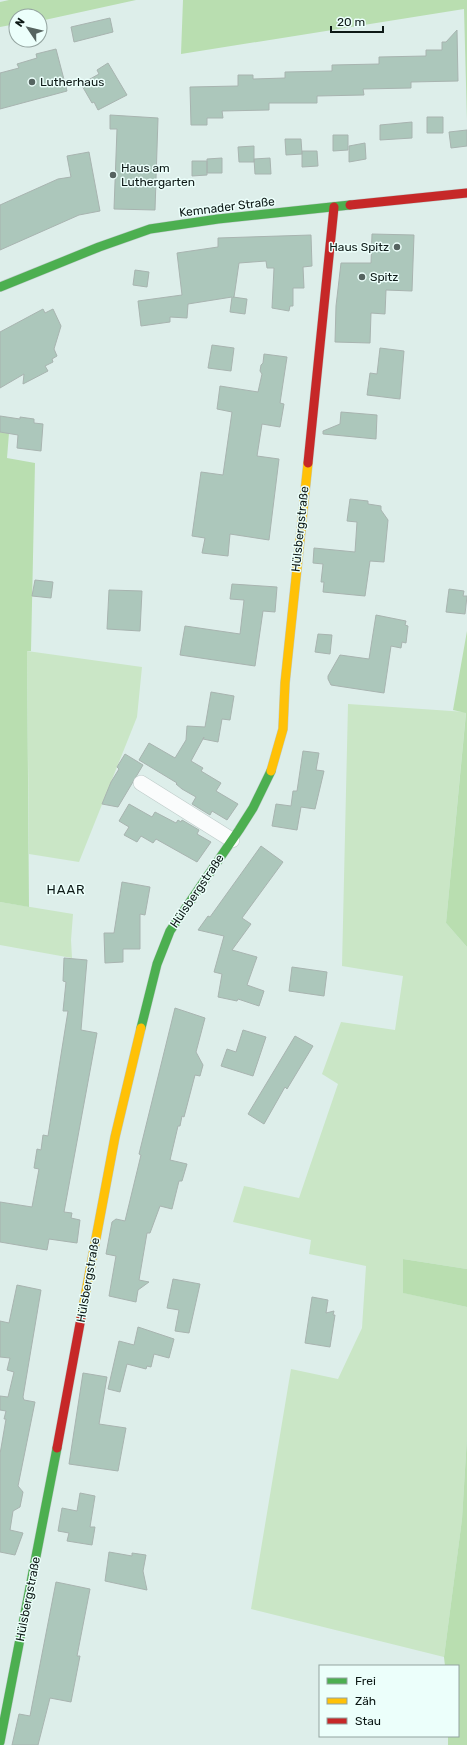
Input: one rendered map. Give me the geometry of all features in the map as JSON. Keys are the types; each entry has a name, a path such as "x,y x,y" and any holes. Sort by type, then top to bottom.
{"street":[{"name":"Kemnader Straße","path":"0,288 86,252 150,229 218,219 467,193"},
{"name":"Hülsbergstraße","path":"0,1742 115,1137 157,964 170,931 178,917 257,802 269,778 282,734 285,683 334,207"},
{"path":"141,783 232,840"}],"green space":[{"path":"9,0 136,0 48,19 48,8 8,8 8,26 0,27 0,2"},
{"path":"183,0 467,0 467,121 464,9 181,54"},
{"path":"0,432 9,433 7,458 35,463 31,651 27,651 29,907 0,902"},
{"path":"467,631 467,947 446,923 466,713 453,710"},
{"path":"27,651 142,667 137,717 79,862 29,854"},
{"path":"348,704 466,712 446,923 467,947 467,1269 403,1259 404,1293 467,1307 467,1437 462,1519 444,1657 251,1609 291,1369 338,1379 362,1328 366,1266 309,1254 311,1240 233,1222 244,1186 299,1198 338,1084 322,1074 341,1022 395,1030 403,976 342,966"},
{"path":"0,902 73,914 71,940 72,958 0,945"},
{"path":"403,1259 467,1269 467,1307 403,1293"},
{"path":"467,1437 467,1745 448,1745 448,1737 459,1737 459,1665 445,1665 444,1657 462,1519"}],"building":[{"path":"110,18 113,32 74,42 71,27"},
{"path":"457,30 458,81 411,82 411,88 363,89 364,95 317,96 317,103 269,103 269,110 222,111 223,118 207,118 207,125 191,125 190,87 238,86 238,75 253,75 253,79 285,78 285,72 332,71 332,65 379,64 379,57 426,56 426,50 442,50 442,42 446,42"},
{"name":"Lutherhaus","path":"56,49 67,91 0,109 0,73 19,68 17,64 37,58 36,54"},
{"path":"108,63 127,95 98,110 81,84 99,74 97,70"},
{"path":"110,115 158,118 155,210 114,209 117,129 110,129"},
{"path":"427,117 443,117 443,133 427,133"},
{"path":"412,122 412,138 380,140 380,125"},
{"path":"467,130 467,146 451,148 449,132"},
{"path":"333,135 348,135 348,150 333,151"},
{"path":"285,139 301,139 302,154 286,155"},
{"path":"365,143 366,159 349,162 349,146"},
{"path":"254,146 254,162 239,162 238,147"},
{"path":"302,151 317,151 318,166 302,167"},
{"path":"89,152 100,211 79,215 0,250 0,205 58,179 71,177 67,156"},
{"path":"222,158 222,173 207,173 207,159"},
{"path":"270,158 271,174 255,174 254,159"},
{"path":"192,161 207,161 207,175 192,176"},
{"name":"Spitz","path":"372,234 414,235 412,291 386,290 385,314 371,313 370,343 335,342 336,306 341,263 371,263"},
{"path":"311,235 312,266 303,267 304,288 293,288 293,306 290,306 289,311 272,308 274,268 267,268 266,261 239,263 233,297 247,299 245,314 230,312 232,297 188,304 187,318 170,317 170,322 141,326 138,301 182,295 177,253 218,247 218,238"},
{"path":"135,270 149,272 147,287 133,285"},
{"path":"43,309 45,313 53,309 61,326 54,349 57,356 52,359 53,362 45,366 48,371 23,384 24,374 0,388 0,332"},
{"path":"212,345 234,348 231,371 208,368"},
{"path":"380,348 404,351 400,399 367,395 370,373 377,374"},
{"path":"264,354 287,357 280,403 284,404 280,427 262,424 257,456 279,459 269,540 230,534 228,556 202,553 205,538 192,536 201,472 223,475 232,412 217,409 220,386 258,392 262,374 260,371"},
{"path":"341,412 377,415 376,439 323,434 323,431 340,424"},
{"path":"0,416 20,419 20,417 34,419 34,423 43,424 41,451 17,448 18,435 0,432"},
{"path":"350,499 368,501 368,504 381,506 381,510 388,520 384,562 370,561 365,596 323,592 324,582 321,582 323,564 313,563 314,548 355,552 357,522 347,521"},
{"path":"35,580 53,582 51,598 32,596"},
{"path":"232,584 277,587 275,612 263,611 255,666 180,655 185,626 240,634 244,600 230,599"},
{"path":"449,589 464,591 463,596 467,596 465,614 446,612"},
{"path":"109,590 142,591 140,631 107,629"},
{"path":"376,615 406,621 405,625 408,626 406,643 402,642 401,648 391,646 384,693 331,685 328,676 340,655 369,659"},
{"path":"318,634 332,635 330,654 315,652"},
{"path":"211,692 234,696 230,720 222,719 218,742 203,739 204,737 191,761 203,768 201,771 221,783 216,791 238,804 227,820 212,811 210,815 192,804 196,797 182,789 176,784 177,783 139,760 149,743 175,758 186,740 187,726 205,727"},
{"path":"303,751 319,753 316,770 324,771 315,809 301,807 297,830 272,826 276,804 291,806 293,791 297,791"},
{"path":"125,754 143,765 118,807 102,804 111,782 119,769 117,767"},
{"path":"129,804 152,817 155,812 176,823 178,820 181,822 182,820 199,830 197,834 211,842 197,862 156,839 153,843 141,836 137,842 124,835 129,827 119,821"},
{"path":"261,846 283,862 242,918 251,924 232,950 257,957 247,985 264,991 259,1006 238,999 237,1001 218,997 222,974 214,972 224,936 198,930 208,916 210,917"},
{"path":"122,882 150,887 145,915 140,914 140,949 123,949 123,962 105,963 104,933 114,933"},
{"path":"64,958 87,960 81,1030 97,1033 64,1212 72,1213 71,1218 80,1220 77,1243 49,1239 47,1250 0,1242 0,1202 32,1207 39,1169 34,1168 37,1149 41,1150 43,1135 48,1136 68,1011 63,1011 66,982 63,981"},
{"path":"292,967 327,972 324,996 289,991"},
{"path":"175,1008 205,1018 196,1052 203,1065 200,1076 195,1075 184,1117 182,1116 180,1126 178,1126 170,1160 187,1164 182,1181 179,1181 172,1209 160,1206 150,1233 147,1233 139,1280 149,1282 138,1290 136,1302 109,1296 116,1256 106,1254 112,1222 116,1219 125,1221 141,1155 139,1154"},
{"path":"243,1030 266,1037 253,1076 221,1066 227,1049 236,1052"},
{"path":"295,1036 313,1046 287,1089 285,1087 264,1124 248,1114"},
{"path":"173,1279 200,1284 189,1333 175,1331 179,1310 167,1308"},
{"path":"17,1285 41,1290 23,1397 24,1400 35,1402 18,1486 23,1492 20,1507 13,1511 10,1530 23,1533 15,1555 0,1552 0,1454 6,1411 0,1410 0,1396 8,1397 14,1372 7,1370 10,1358 0,1357 0,1321 9,1323"},
{"path":"312,1297 328,1300 326,1313 334,1311 333,1315 335,1315 330,1347 305,1343"},
{"path":"138,1327 174,1339 169,1358 154,1354 151,1367 147,1366 146,1369 127,1364 120,1392 108,1389 119,1341 134,1345"},
{"path":"83,1373 107,1377 99,1424 126,1428 118,1471 69,1464"},
{"path":"80,1493 95,1496 90,1527 95,1527 92,1545 67,1541 69,1533 58,1531 62,1508 77,1511"},
{"path":"109,1552 132,1556 132,1553 146,1555 143,1571 147,1590 105,1581"},
{"path":"56,1582 90,1589 77,1656 80,1656 71,1702 50,1698 38,1745 12,1745 19,1714 30,1716"}],"traffic: fast":[{"path":"0,287 99,247 150,229 218,219 350,205"},
{"path":"141,1028 157,964 170,931 253,808 271,771"},
{"path":"0,1742 57,1448"}],"traffic: slow":[{"path":"271,771 283,729 285,683 308,463"},
{"path":"81,1318 115,1137 141,1028"}],"traffic: jam":[{"path":"350,205 467,193"},
{"path":"308,463 334,207"},
{"path":"57,1448 81,1318"}],"place":[{"name":"Lutherhaus","path":"32,82"},
{"name":"Haus am Luthergarten","path":"113,175"},
{"name":"Haus Spitz","path":"397,247"},
{"name":"Spitz","path":"362,277"}],"district":[{"name":"HAAR","path":"66,889"}]}
